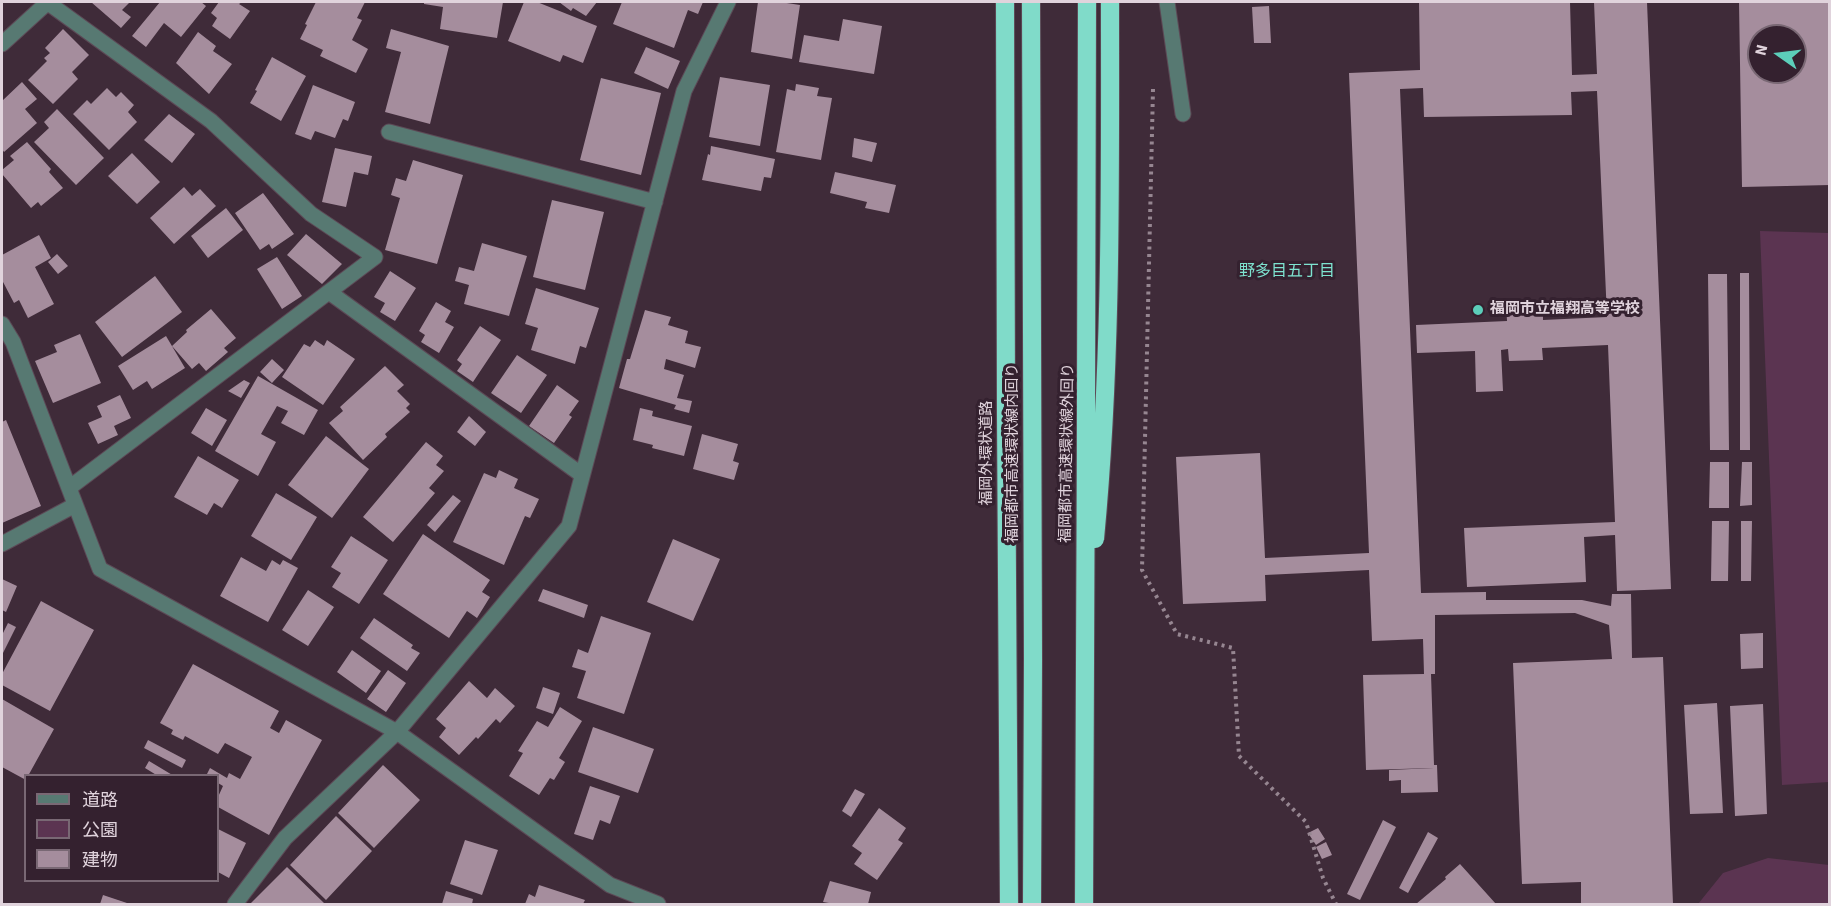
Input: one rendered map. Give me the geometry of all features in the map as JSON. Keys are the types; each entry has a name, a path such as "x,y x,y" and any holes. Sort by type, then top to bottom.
{"highway":[{"name":"福岡外環状道路","path":"1005,2 1009,904"},
{"path":"1017,2 1031,219"},
{"name":"福岡都市高速環状線内回り","path":"1030,2 1032,904"},
{"path":"1084,904 1085,2"},
{"name":"福岡都市高速環状線外回り","path":"1084,904 1088,223 1085,2"},
{"path":"1084,663 1100,488 1109,307 1110,2"}],"street":[{"path":"2,44 48,2 212,121 311,214 375,257 69,488"},
{"path":"235,904 285,838 397,732 569,526 684,91 728,2"},
{"path":"1167,2 1183,114"},
{"path":"389,132 655,202"},
{"path":"328,292 582,476"},
{"path":"2,324 7,346 69,488 100,569 397,732 610,885 658,904"},
{"path":"2,544 75,505"}],"path":[{"path":"1175,63 1153,82 1142,570 1178,634 1233,648 1239,756 1306,822 1323,878 1336,904"}],"green space":[{"path":"1760,231 1829,233 1829,782 1782,785"},
{"path":"1768,858 1829,865 1829,904 1698,904 1723,873"}],"building":[{"path":"91,2 130,2 122,10 131,17 121,28"},
{"path":"160,2 201,2 206,6 181,37 164,23 146,47 132,36"},
{"path":"219,2 242,2 239,4 250,11 230,39 212,26 217,18 211,13"},
{"path":"316,2 365,2 357,18 362,20 352,40 368,49 356,73 320,56 323,50 300,39"},
{"path":"424,2 503,2 497,38 440,29 443,7 424,4"},
{"path":"524,2 537,2 597,26 583,63 563,55 560,62 508,41"},
{"path":"559,2 597,2 586,16 573,8 571,11"},
{"path":"622,2 703,2 698,14 688,10 674,48 613,24"},
{"path":"758,2 800,5 792,59 751,52"},
{"path":"1419,2 1570,2 1572,75 1597,74 1594,2 1647,2 1671,589 1617,591 1615,535 1584,537 1586,582 1467,587 1464,528 1615,522 1608,345 1542,348 1543,360 1509,361 1508,349 1501,350 1503,391 1476,392 1475,351 1417,353 1416,325 1507,321 1506,303 1543,301 1543,320 1607,317 1597,91 1571,92 1572,115 1424,117 1423,88 1400,89 1421,593 1486,592 1486,600 1582,600 1611,606 1612,594 1631,594 1632,658 1663,657 1673,904 1581,904 1581,882 1522,884 1513,663 1612,659 1609,625 1575,613 1435,615 1435,674 1431,674 1434,765 1437,765 1438,792 1401,793 1401,780 1389,781 1389,770 1434,768 1366,770 1363,675 1424,674 1423,639 1372,641 1369,570 1265,575 1266,601 1183,604 1176,457 1260,453 1265,558 1369,553 1349,73 1420,70"},
{"path":"1739,2 1830,2 1830,185 1742,187"},
{"path":"1269,6 1271,43 1254,43 1252,7"},
{"path":"843,19 882,26 874,74 799,62 804,35 839,41"},
{"path":"63,29 89,55 72,72 78,79 53,104 28,80 47,61 44,58 50,53 45,48"},
{"path":"391,29 449,46 430,124 385,112 401,52 386,48"},
{"path":"198,32 216,46 213,51 232,64 209,94 176,63"},
{"path":"646,47 680,61 668,89 634,73"},
{"path":"272,57 306,76 281,121 250,103"},
{"path":"720,77 770,85 760,146 709,137"},
{"path":"601,78 661,93 641,175 580,160"},
{"path":"22,82 37,99 25,109 37,123 4,152 2,149 2,101"},
{"path":"796,84 819,88 817,96 832,98 821,160 776,152 787,89 795,91"},
{"path":"313,85 355,102 348,121 343,119 335,138 315,131 311,140 295,134"},
{"path":"107,88 116,97 121,92 134,105 128,112 137,122 109,150 73,114 87,100 91,104"},
{"path":"57,109 104,158 76,185 34,142 49,128 44,122"},
{"path":"169,114 195,134 172,163 144,140"},
{"path":"854,138 877,143 872,162 852,157"},
{"path":"27,142 51,169 49,172 63,188 41,206 38,202 31,208 2,174 2,170 14,160 10,156"},
{"path":"711,146 775,159 771,178 764,177 761,191 702,180"},
{"path":"335,148 372,156 368,175 354,172 346,207 322,202"},
{"path":"132,153 160,182 137,204 108,176"},
{"path":"413,160 463,175 437,264 385,250 400,198 391,195 396,178 406,181"},
{"path":"835,172 896,185 889,213 865,208 867,202 830,193"},
{"path":"184,187 192,196 200,189 216,206 174,244 150,218"},
{"path":"263,193 294,234 272,249 269,244 260,250 235,213"},
{"path":"552,200 604,212 585,290 533,277"},
{"path":"226,208 243,230 208,258 191,236"},
{"path":"306,234 342,264 322,284 287,255"},
{"path":"39,235 51,258 35,267 54,304 28,318 19,300 14,303 2,280 2,255"},
{"path":"482,243 527,256 509,316 464,304 469,285 455,281 459,267 474,271"},
{"path":"57,254 68,266 58,274 48,262"},
{"path":"277,257 302,296 282,309 257,269"},
{"path":"390,271 416,288 395,321 380,312 385,303 374,297"},
{"path":"1740,273 1749,273 1750,450 1740,450"},
{"path":"1708,274 1727,274 1729,450 1710,450"},
{"path":"155,276 182,312 122,357 95,322"},
{"path":"536,288 599,308 586,348 580,346 575,364 531,350 538,328 525,324"},
{"path":"436,302 451,311 445,322 454,327 439,353 421,342 425,335 419,331"},
{"path":"211,309 236,338 224,348 228,352 206,371 199,363 192,369 172,346 187,332 186,330"},
{"path":"645,310 671,317 668,325 688,331 685,343 701,347 695,368 666,359 664,369 684,375 677,398 692,401 689,413 674,409 676,405 619,388"},
{"path":"480,326 501,340 473,382 457,371 462,364 457,360"},
{"path":"80,334 101,383 53,403 35,361 57,352 54,345"},
{"path":"166,336 185,368 152,389 147,381 133,390 118,366"},
{"path":"315,340 324,346 327,340 355,359 323,405 282,377 304,344 310,347"},
{"path":"517,355 547,375 521,413 491,393"},
{"path":"272,359 284,370 272,383 260,372"},
{"path":"385,366 404,385 397,391 410,404 406,408 410,412 385,434 387,437 363,460 329,423 343,411 340,407"},
{"path":"258,376 318,410 304,435 281,423 288,411 277,406 261,434 276,442 258,476 215,451"},
{"path":"244,380 250,383 241,398 228,391"},
{"path":"557,385 579,401 569,415 572,417 554,443 529,426"},
{"path":"120,395 131,418 114,426 118,435 98,444 88,423 102,417 97,406"},
{"path":"206,408 227,420 212,446 191,433"},
{"path":"640,408 653,411 652,416 692,426 684,456 652,448 653,445 633,440"},
{"path":"469,416 486,432 475,446 457,432"},
{"path":"6,420 41,506 2,523 2,422"},
{"path":"702,434 738,444 733,461 739,463 734,480 693,469"},
{"path":"326,436 369,469 332,518 288,485"},
{"path":"426,442 443,456 436,465 444,471 429,488 435,493 393,542 363,517"},
{"path":"198,456 239,480 222,508 214,503 207,515 174,497"},
{"path":"1710,462 1729,462 1729,508 1709,508"},
{"path":"1742,462 1752,462 1752,505 1740,506"},
{"path":"499,470 518,479 514,488 539,499 530,518 525,516 504,565 453,542 484,473 496,478"},
{"path":"276,493 317,517 291,560 251,536"},
{"path":"453,495 461,501 435,532 427,525"},
{"path":"1712,521 1729,521 1728,581 1711,581"},
{"path":"1741,521 1752,521 1751,581 1741,581"},
{"path":"423,534 490,580 482,592 490,597 477,618 467,611 449,638 383,594"},
{"path":"351,536 388,560 359,604 332,587 341,573 331,567"},
{"path":"673,539 720,559 693,621 647,602"},
{"path":"241,557 266,571 272,560 280,565 283,560 298,568 268,622 220,596"},
{"path":"2,579 17,586 6,612 2,610"},
{"path":"543,589 588,605 584,618 538,601"},
{"path":"308,590 334,607 308,646 282,630"},
{"path":"41,601 94,630 50,711 2,685 2,674"},
{"path":"601,616 651,633 624,714 577,698 586,671 572,667 578,649 588,653"},
{"path":"374,618 413,645 411,648 420,653 407,671 360,638"},
{"path":"8,623 16,627 2,655 2,635"},
{"path":"1763,633 1763,668 1741,669 1740,634"},
{"path":"352,650 381,671 366,693 337,672"},
{"path":"193,664 279,711 270,728 279,733 286,720 322,740 269,835 219,808 219,795 223,786 219,784 219,774 207,774 210,768 227,778 229,773 240,779 252,757 225,743 218,754 185,736 183,740 171,734 173,730 160,723"},
{"path":"388,670 406,683 386,712 367,699"},
{"path":"469,681 487,698 495,688 515,706 500,723 496,719 459,755 439,737 446,728 436,719"},
{"path":"543,687 560,693 553,714 536,708"},
{"path":"2,699 54,729 29,774 24,774 24,779 2,767"},
{"path":"1717,703 1723,813 1690,814 1684,705"},
{"path":"1763,704 1767,814 1735,816 1730,706"},
{"path":"560,707 582,721 559,758 565,762 554,780 550,778 539,795 509,776 523,753 518,751 537,721 548,727"},
{"path":"593,727 654,749 638,793 578,772"},
{"path":"148,740 186,760 182,768 144,748"},
{"path":"149,761 171,774 155,774 145,768"},
{"path":"383,765 420,800 374,848 338,813"},
{"path":"590,786 620,796 610,824 600,820 593,840 574,834"},
{"path":"855,789 865,794 851,817 842,811"},
{"path":"879,808 906,828 898,840 903,843 877,880 854,864 862,853 852,846"},
{"path":"336,816 372,851 326,900 290,865"},
{"path":"1383,820 1396,827 1360,900 1347,894"},
{"path":"1318,828 1325,839 1316,845 1308,833"},
{"path":"219,830 246,843 229,878 219,873"},
{"path":"1428,832 1438,838 1408,893 1399,888"},
{"path":"465,840 498,850 482,895 450,884"},
{"path":"1326,842 1332,855 1322,859 1316,847"},
{"path":"1460,864 1496,904 1416,904 1446,879 1445,877"},
{"path":"287,867 324,903 250,904"},
{"path":"830,881 871,892 868,904 823,902"},
{"path":"539,885 585,900 583,904 525,904 529,894 535,897"},
{"path":"446,891 473,899 472,904 442,904"},
{"path":"103,895 130,904 100,904"}],"place":[{"name":"福岡市立福翔高等学校","path":"1478,310"}],"district":[{"name":"野多目五丁目","path":"1287,272"}]}
